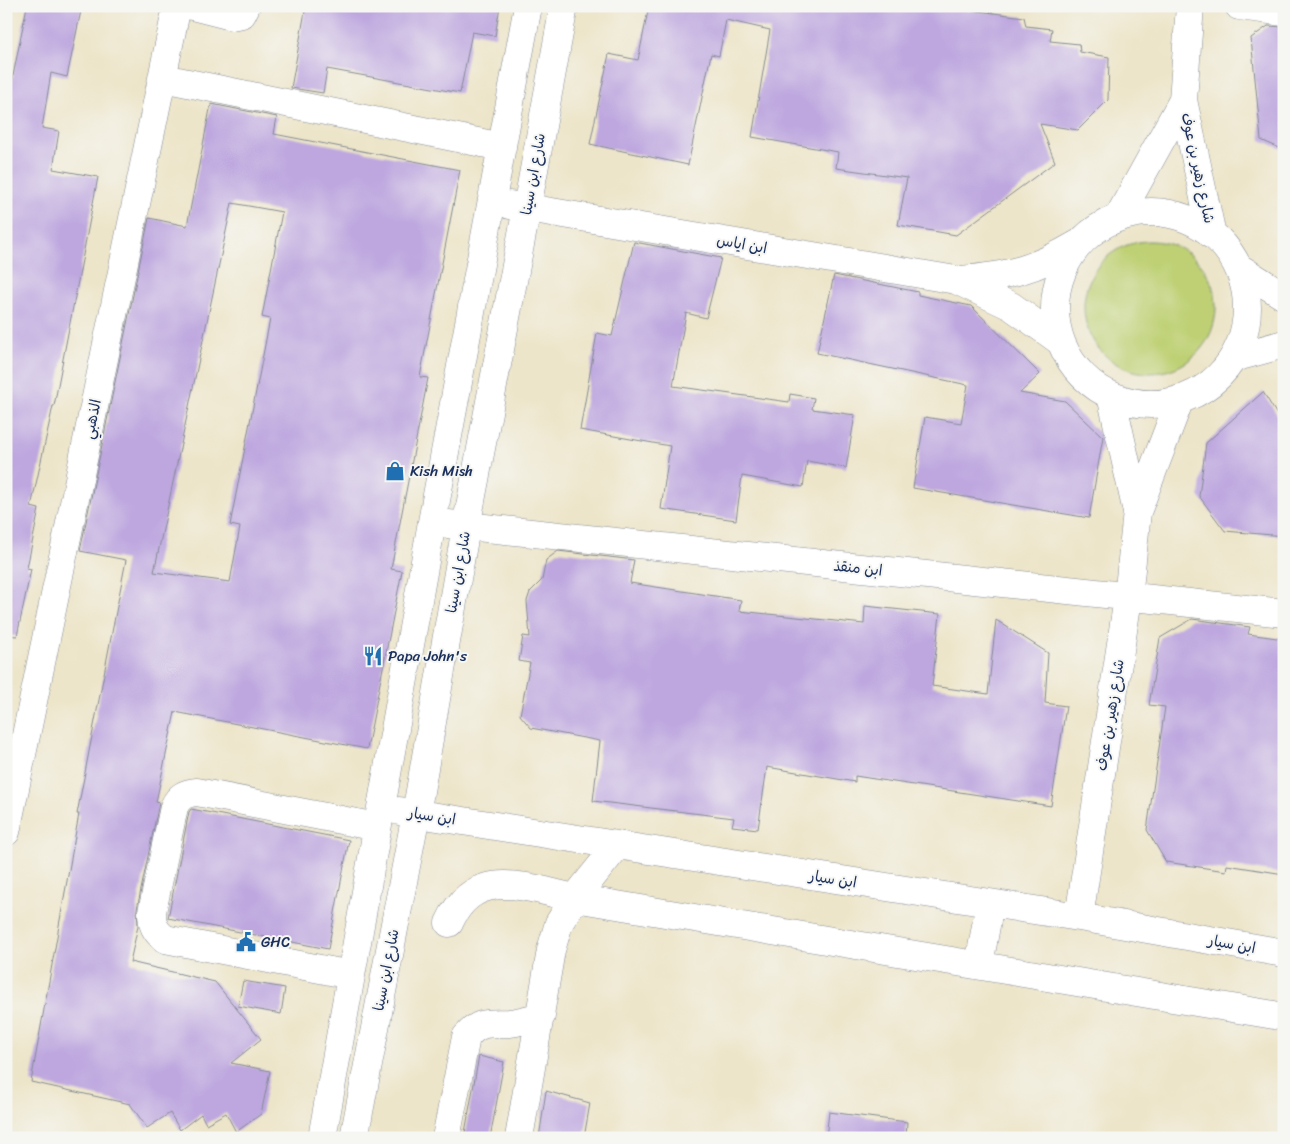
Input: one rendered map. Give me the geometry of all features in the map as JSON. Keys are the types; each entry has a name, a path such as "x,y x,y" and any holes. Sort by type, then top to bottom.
{"street":[{"name":"الذهبي","path":"6,832 177,6"},
{"path":"192,6 238,16 242,14 246,6"},
{"path":"322,1138 432,522 528,6"},
{"name":"شارع ابن سينا","path":"354,1138 416,814 466,527 564,6"},
{"name":"شارع زهير بن عوف","path":"1190,6 1183,100 1212,235"},
{"path":"1239,6 1284,12"},
{"path":"163,78 502,147"},
{"name":"شارع زهير بن عوف","path":"1118,218 1183,100"},
{"name":"ابن اياس","path":"492,201 956,280 989,278 1022,271 1052,259 1081,242"},
{"path":"1163,213 1189,220 1212,235 1222,244 1238,267 1246,293 1247,307 1244,334 1225,370 1205,388 1180,399 1160,403 1140,403 1111,395 1098,388 1075,367 1060,341 1055,311 1059,281 1064,268 1081,242 1104,224 1133,214 1163,213"},
{"path":"1238,267 1284,296"},
{"name":"ابن اياس","path":"956,280 1011,306 1060,341"},
{"path":"1233,358 1284,344"},
{"name":"شارع زهير بن عوف","path":"1111,395 1137,512"},
{"name":"شارع زهير بن عوف","path":"1079,917 1128,598 1137,512 1180,399"},
{"name":"ابن منقذ","path":"432,522 1128,598 1284,613"},
{"name":"ابن سيار","path":"351,975 166,939 157,933 152,923 152,912 174,807 178,798 187,793 198,792 379,818 416,814 1079,917 1284,953"},
{"path":"519,1138 551,950 559,923 575,898 617,846"},
{"path":"449,923 454,910 474,892 486,886 499,884 513,885 575,898 1274,1015"},
{"path":"979,965 990,903"},
{"path":"446,1138 466,1037 473,1028 483,1023 510,1022 541,1016"}],"green space":[{"path":"1150,241 1163,242 1175,246 1197,260 1211,282 1215,294 1215,320 1211,332 1197,354 1175,368 1163,372 1150,373 1137,372 1125,368 1103,354 1089,332 1085,320 1084,307 1085,294 1089,282 1103,260 1125,246 1137,242"}],"building":[{"path":"27,6 82,6 67,77 51,73 42,128 59,131 53,169 98,177 54,406 31,507 39,509 27,568 31,569 17,636 6,635 6,111"},
{"path":"306,6 500,6 495,36 472,32 460,93 327,69 323,93 291,88"},
{"path":"649,6 940,6 1024,17 1026,26 1052,29 1050,41 1079,44 1080,52 1109,57 1108,100 1078,130 1040,124 1055,162 956,235 898,225 907,178 836,168 838,152 752,137 770,30 726,20 719,56 711,54 688,165 590,144 609,54 638,60"},
{"path":"1268,26 1284,27 1284,150 1261,140 1251,38"},
{"path":"211,104 277,117 274,134 460,170 420,377 428,378 391,569 402,571 367,749 175,712 156,802 159,803 137,909 138,926 130,962 215,982 261,1039 231,1063 270,1071 261,1114 236,1132 226,1113 206,1124 201,1114 180,1130 170,1113 147,1128 130,1104 31,1082 79,814 77,814 126,560 80,551 149,218 187,226","holes":["232,203 282,212 262,317 270,319 230,525 240,527 230,582 154,572"]},
{"path":"634,242 721,258 706,318 686,313 673,386 789,402 790,394 814,398 812,409 855,415 846,468 807,461 803,487 742,476 736,520 661,509 670,446 580,430 597,333 612,336"},
{"path":"834,275 918,292 918,295 971,306 1040,374 1020,393 1065,401 1103,437 1089,518 913,488 925,417 961,423 968,385 817,353"},
{"path":"1263,392 1284,426 1284,536 1225,531 1199,496 1206,443"},
{"path":"558,551 634,560 630,583 741,600 739,611 864,624 865,606 940,614 932,686 988,694 996,620 1048,653 1045,703 1066,706 1051,806 855,776 855,782 767,767 758,829 732,826 734,818 593,801 600,741 531,728 520,715 530,663 519,661 523,636 530,637 527,601 530,592 542,580 546,560"},
{"path":"1192,619 1250,627 1248,634 1284,639 1284,874 1227,865 1226,871 1166,862 1147,830 1165,707 1149,705 1160,638"},
{"path":"191,809 349,840 328,949 168,918"},
{"path":"243,981 285,988 281,1014 238,1006"},
{"path":"479,1056 504,1062 490,1138 464,1138"},
{"path":"546,1091 590,1103 584,1138 539,1138"},
{"path":"829,1112 907,1122 906,1138 826,1138"}],"place":[{"name":"Kish Mish","path":"395,471"},
{"name":"Papa John's","path":"373,656"},
{"name":"GHC","path":"246,942"}]}
